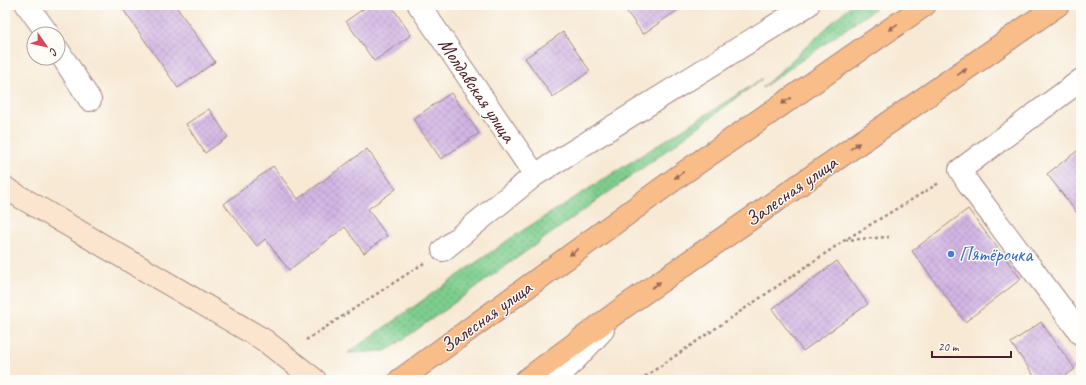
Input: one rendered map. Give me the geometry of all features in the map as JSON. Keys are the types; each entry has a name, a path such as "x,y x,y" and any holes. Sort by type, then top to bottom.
{"main road":[{"name":"Залесная улица","path":"400,380 679,176 925,5"},
{"name":"Залесная улица","path":"526,380 624,307 1058,5"},
{"path":"5,188 264,340 315,380"}],"street":[{"path":"27,5 42,26"},
{"name":"Молдавская улица","path":"419,5 535,175"},
{"path":"443,250 535,175 808,5"},
{"path":"66,62 90,100"},
{"path":"1081,80 960,170 970,186 1081,334"},
{"path":"556,380 624,307"}],"path":[{"path":"640,380 845,240 960,170"},
{"path":"845,240 889,237"},
{"path":"306,340 443,250"}],"green space":[{"path":"851,5 880,5 762,88"},
{"path":"762,79 655,159 394,346 385,351 348,353 514,236"}],"building":[{"path":"120,5 175,5 215,62 178,88"},
{"path":"369,5 391,5 411,35 374,61 346,21"},
{"path":"622,5 685,5 643,34"},
{"path":"563,32 590,71 553,97 525,58"},
{"path":"451,93 479,133 441,159 413,119"},
{"path":"209,109 228,137 205,153 186,124"},
{"path":"1081,148 1081,218 1047,174"},
{"path":"367,149 396,189 368,209 387,236 364,253 345,227 289,270 265,239 257,246 224,204 273,166 298,199"},
{"path":"968,209 1021,279 965,322 912,251"},
{"path":"837,261 868,304 803,351 772,309"},
{"path":"1041,322 1075,369 1060,380 1037,380 1011,343"}],"place":[{"name":"Пятёрочка","path":"951,254"}]}
